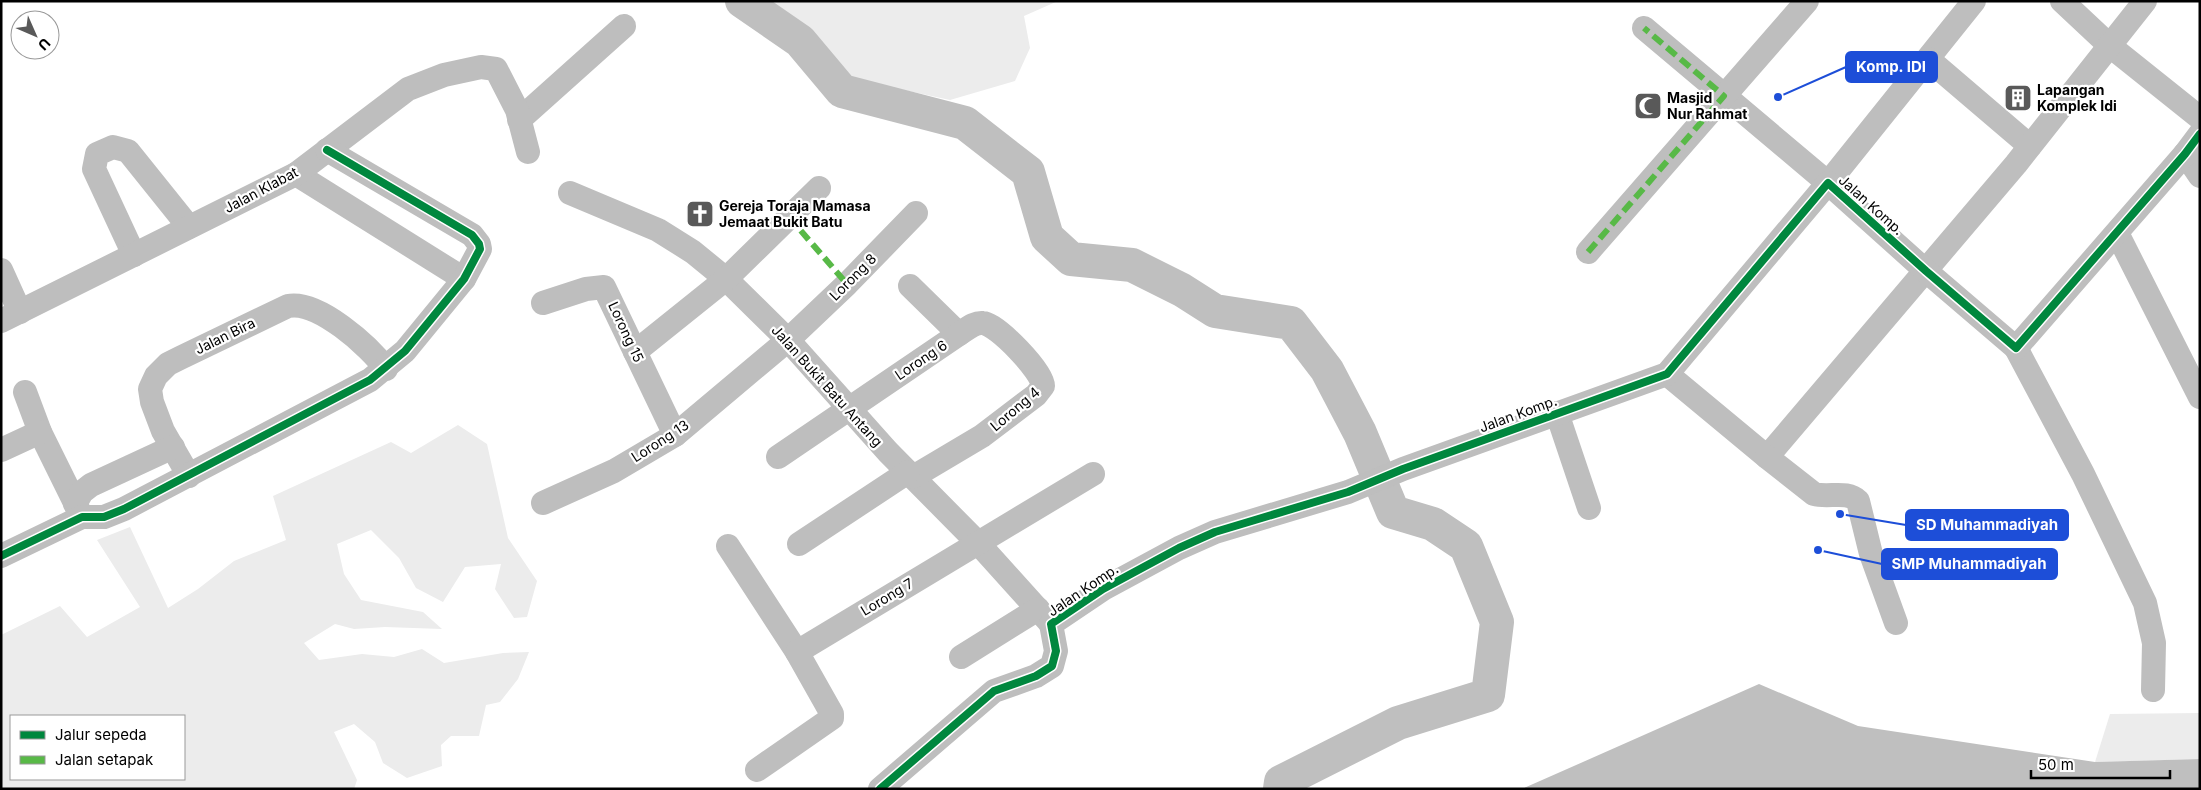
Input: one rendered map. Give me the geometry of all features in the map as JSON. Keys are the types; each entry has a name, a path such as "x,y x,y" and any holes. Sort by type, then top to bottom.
{"street":[{"path":"1588,252 1807,1"},
{"name":"Jalan Komp.","path":"880,789 994,691 1036,676 1052,666 1056,651 1044,617 1103,589 1179,548 1229,527 1348,492 1403,469 1666,374 1828,183 1974,1"},
{"path":"2062,1 2110,46 2200,118"},
{"path":"1767,457 2030,146 2145,1"},
{"path":"520,120 624,26"},
{"name":"Jalan Komp.","path":"1644,28 1828,183 2016,348"},
{"path":"1928,59 2030,146"},
{"name":"Jalan Klabat","path":"11,317 296,174 408,89 444,75 474,69 496,68 517,110 528,152"},
{"path":"2153,690 2154,643 2145,603 2083,474 2016,348 2185,154 2200,134"},
{"path":"134,255 94,169 97,154 112,147 128,151 189,228"},
{"path":"25,392 40,432 78,510 95,518 110,515 189,476 347,393 386,369 405,351 464,279 480,249 479,244 472,235 327,150"},
{"path":"2185,154 2200,176"},
{"path":"296,174 464,279"},
{"path":"635,352 726,279 819,188"},
{"name":"Jalan Bukit Batu Antang","path":"570,192 658,230 693,252 726,279 788,340 910,475 978,543 1044,617"},
{"name":"Lorong 8","path":"788,340 847,284 916,213"},
{"path":"2116,233 2200,397"},
{"path":"1,270 11,317"},
{"name":"Lorong 6","path":"778,457 959,334 910,286"},
{"name":"Lorong 15","path":"543,303 586,289 604,287 675,435"},
{"name":"Jalan Bira","path":"189,476 163,431 152,402 150,389 156,376 168,364 288,306 302,305 321,314 364,344 375,354 386,369"},
{"name":"Lorong 4","path":"910,475 982,436 1036,395 1043,386 1041,376 1008,340 992,326 979,323 959,334"},
{"name":"Lorong 13","path":"543,503 614,471 675,435 788,340"},
{"path":"1666,374 1814,494 1822,496 1852,496 1858,501 1871,554 1896,623"},
{"path":"1557,413 1589,508"},
{"path":"1,450 40,432"},
{"path":"1,556 78,510 82,492 91,485 173,447"},
{"name":"Lorong 7","path":"797,652 1093,474"},
{"path":"799,544 910,475"},
{"path":"728,546 797,652 832,714 832,718 756,770"},
{"path":"960,657 1044,617"}],"shaded area":[{"path":"735,1 1058,1 1024,16 1030,48 1015,81 950,100 890,87 845,81 801,32"},
{"path":"458,425 487,444 508,538 537,581 527,617 514,618 495,589 501,564 465,567 443,602 416,588 399,558 371,530 337,544 344,574 361,600 423,612 442,629 385,627 354,629 335,624 304,643 319,660 362,654 394,657 422,649 444,663 503,653 529,652 518,679 500,702 486,705 479,736 451,736 441,745 442,766 407,778 383,763 375,742 354,724 334,732 357,780 354,789 1,789 1,635 60,606 87,637 140,607 97,540 130,527 168,608 198,589 234,561 286,540 273,496 391,442 411,453"},
{"path":"1759,684 1858,726 2095,762 2200,759 2200,789 1522,789"},
{"path":"2200,713 2200,759 2095,762 2110,714"}],"waterway":[{"path":"742,1 800,41 842,91 965,123 1028,172 1047,237 1071,259 1132,265 1182,290 1215,311 1291,323 1327,370 1360,433 1393,512 1433,524 1466,546 1497,622 1488,695 1398,723 1281,782 1280,789"}],"marked path":[{"path":"1588,252 1724,96 1644,28"},
{"path":"789,217 847,284"}],"cycle path":[{"path":"880,789 994,691 1036,676 1052,666 1056,651 1051,624 1103,589 1179,548 1215,532 1348,492 1403,469 1667,374 1828,183 2016,348 2185,154 2200,134"},
{"path":"1,556 82,517 104,517 124,509 370,380 405,351 464,279 480,249 479,244 472,235 327,150"}],"place":[{"name":"Komp. IDI","path":"1778,97"},
{"name":"Lapangan Komplek Idi","path":"2018,98"},
{"name":"Masjid Nur Rahmat","path":"1648,106"},
{"name":"Gereja Toraja Mamasa Jemaat Bukit Batu","path":"700,214"},
{"name":"SD Muhammadiyah","path":"1840,514"},
{"name":"SMP Muhammadiyah","path":"1818,550"}]}
